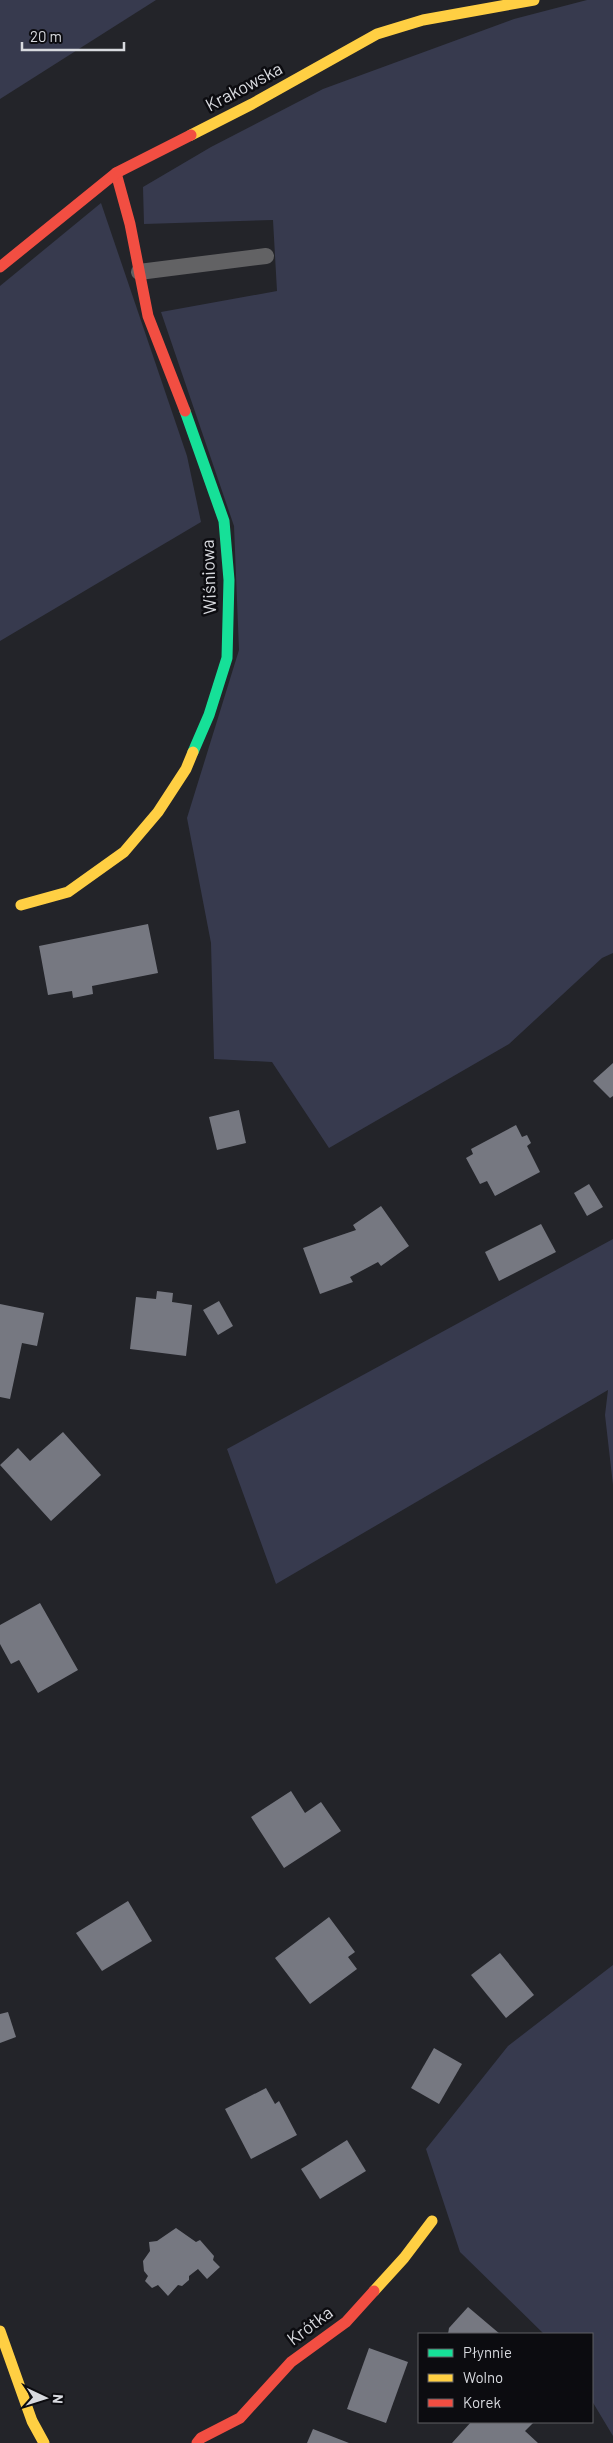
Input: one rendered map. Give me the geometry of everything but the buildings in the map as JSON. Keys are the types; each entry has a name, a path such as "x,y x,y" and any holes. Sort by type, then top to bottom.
{"street":[{"name":"Krakowska","path":"0,267 116,174 252,104 377,34 423,20 534,0"},
{"name":"Wiśniowa","path":"21,905 68,892 124,852 158,812 186,769 210,715 227,658 229,580 224,521 203,458 148,316 130,224 116,174"},
{"name":"Krótka","path":"197,2443 201,2438 240,2418 292,2362 346,2322 404,2258 432,2221"},
{"path":"0,2331 32,2421 44,2443"}],"lane":[{"path":"139,272 266,256"}],"shaded area":[{"path":"0,0 156,0 0,99"},
{"path":"587,0 613,0 613,953 602,958 509,1044 329,1148 272,1062 214,1059 211,943 187,818 239,650 234,526 161,312 277,291 273,220 144,224 143,187 211,147 323,89 514,19"},
{"path":"101,203 187,456 201,522 0,641 0,286"},
{"path":"613,1239 613,1485 605,1415 608,1390 276,1584 227,1449"},
{"path":"613,1965 613,2436 593,2403 593,2333 543,2333 460,2252 426,2149 508,2046"}],"traffic: fast":[{"path":"185,411 224,521 229,580 227,658 209,715 193,752"}],"traffic: slow":[{"path":"191,135 252,104 377,34 423,20 534,0"},
{"path":"21,905 68,892 124,852 158,812 186,769 193,752"},
{"path":"374,2291 404,2258 432,2221"},
{"path":"0,2331 32,2421 44,2443"}],"traffic: jam":[{"path":"0,267 116,173 191,135"},
{"path":"116,173 130,224 148,316 185,411"},
{"path":"197,2443 201,2438 240,2418 291,2362 346,2322 374,2291"}]}
